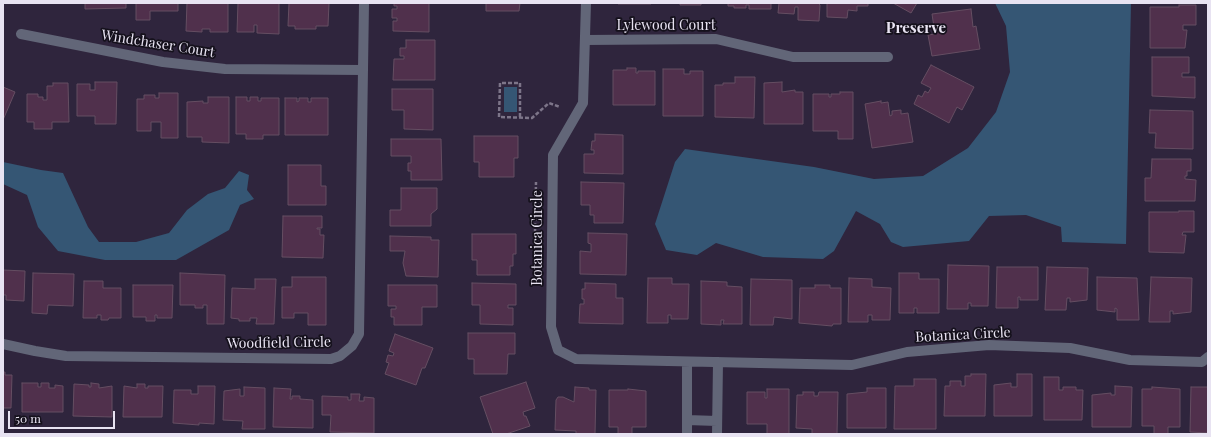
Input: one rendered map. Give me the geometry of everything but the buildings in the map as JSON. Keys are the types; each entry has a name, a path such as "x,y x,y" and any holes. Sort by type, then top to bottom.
{"street":[{"name":"Woodfield Circle","path":"3,344 66,356 331,359 340,356 352,346 359,334 364,3"},
{"name":"Botanica Circle","path":"586,3 583,103 553,155 551,327 558,350 576,359 852,365 906,352 989,345 1070,348 1130,360 1202,362 1208,357"},
{"name":"Windchaser Court","path":"21,34 163,62 224,69 364,70"},
{"name":"Lylewood Court","path":"585,40 716,39 793,57 888,57"},
{"path":"687,362 687,434"},
{"path":"717,434 718,362"},
{"path":"687,420 717,420"}],"path":[{"path":"520,117 520,84 500,83 499,117 532,118 549,103 560,107"},
{"path":"536,182 536,232"}],"water":[{"path":"995,3 1131,3 1126,244 1062,242 1061,227 1026,215 989,216 969,241 903,247 891,242 880,224 856,211 834,251 823,259 763,257 716,243 697,255 666,250 655,224 675,162 685,149 814,167 874,179 923,176 968,148 996,112 1010,72 1006,26"},
{"path":"504,87 517,87 517,112 504,112"},
{"path":"3,162 63,173 88,227 99,242 136,242 169,233 187,210 208,194 225,188 239,171 249,175 247,190 254,199 240,205 229,230 176,260 105,260 58,251 38,227 27,195 3,184"}],"district":[{"name":"Preserve","path":"916,28"}]}
